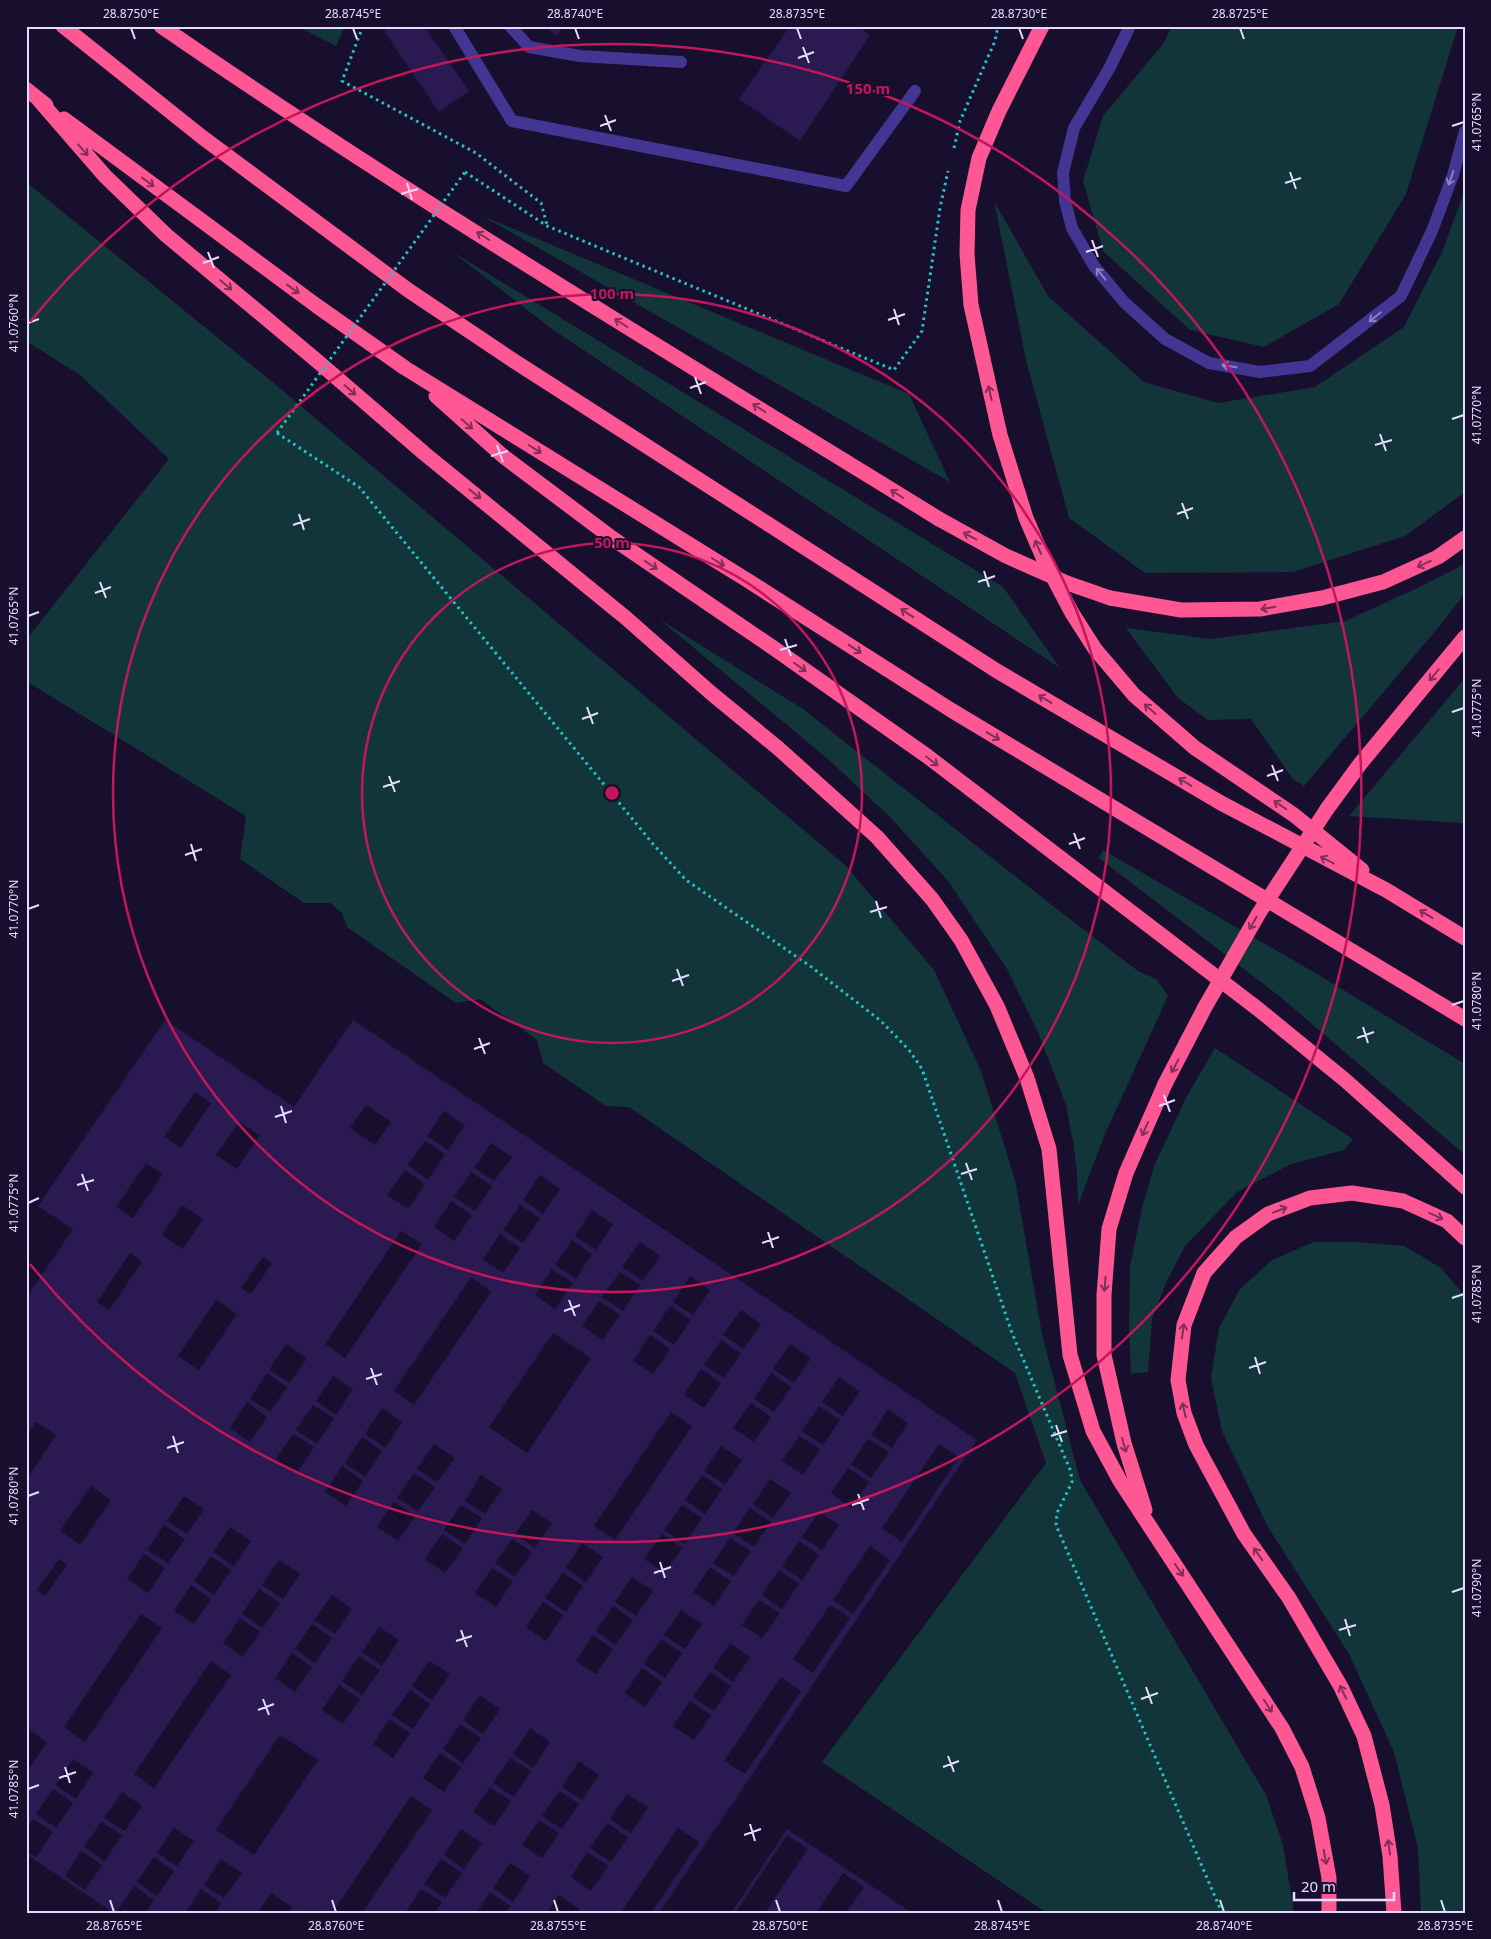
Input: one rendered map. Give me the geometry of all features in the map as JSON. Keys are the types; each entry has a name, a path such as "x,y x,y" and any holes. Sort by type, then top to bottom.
{"highway":[{"path":"62,26 202,137 281,196 408,290 514,361 997,671 1221,803 1386,890 1465,938"},
{"path":"161,26 250,87 492,242 939,519 1006,556 1067,583 1110,598 1181,610 1260,609 1322,598 1383,582 1438,557 1465,538"},
{"path":"1042,26 998,111 979,158 968,210 967,254 971,305 1000,435 1026,518 1045,562 1072,612 1095,649 1134,695 1195,748 1294,815 1386,890"},
{"path":"26,88 39,100 317,306 405,368 747,580 950,710 1465,1019"},
{"path":"39,100 105,176 166,236 316,360 425,454 626,618 711,694 778,748 877,837 932,899 961,940 997,1006 1027,1078 1049,1148 1070,1355 1093,1431 1120,1481 1282,1728 1302,1767 1318,1818 1329,1878 1328,1913"},
{"path":"405,368 503,456 612,538 775,649 919,751 1258,1009 1345,1080 1465,1187"},
{"path":"1152,1530 1124,1443 1112,1399 1104,1355 1104,1295 1109,1229 1126,1173 1165,1084 1205,1007 1259,913 1326,809 1465,637"},
{"path":"1394,1913 1390,1856 1382,1805 1364,1736 1336,1679 1289,1598 1244,1534 1196,1445 1184,1413 1178,1380 1184,1325 1204,1273 1236,1237 1268,1214 1310,1198 1352,1193 1403,1201 1447,1221 1465,1238"}],"street":[{"path":"454,26 512,121 846,186 915,91"},
{"path":"510,26 529,47 580,56 681,62"},
{"path":"1130,26 1110,67 1074,128 1063,173 1065,201 1072,228 1094,266 1124,302 1165,339 1209,363 1260,372 1310,366 1401,296 1432,231 1453,175 1465,131"}],"path":[{"path":"363,26 342,81 476,153 541,203 547,226"},
{"path":"894,370 547,226 465,172 277,434 359,487 653,844 686,880 810,966 881,1021 909,1050 922,1069 1012,1333 1071,1472 1072,1482 1057,1513 1056,1525 1222,1913"}],"green space":[{"path":"297,26 345,26 336,46"},
{"path":"1172,26 1458,26 1406,194 1339,304 1264,347 1190,330 1103,251 1083,181 1103,116 1163,44"},
{"path":"26,182 270,380 845,865 934,970 981,1071 1015,1180 1042,1334 1080,1480 1266,1795 1283,1845 1294,1913 1047,1913 822,1762 1046,1463 1015,1373 629,1107 606,1106 543,1063 537,1040 480,999 456,1003 347,927 342,913 330,903 304,903 240,859 246,816 26,681 26,640 169,459 80,375 26,341"},
{"path":"1465,190 1465,492 1405,536 1293,572 1145,573 1069,518 1026,360 994,201 1048,296 1144,382 1218,403 1315,387 1404,327 1442,252"},
{"path":"484,217 909,394 950,482"},
{"path":"451,251 1003,587 1060,668 552,329"},
{"path":"1465,564 1465,593 1437,629 1304,786 1293,779 1251,719 1208,720 1178,698 1126,628 1211,639 1345,621"},
{"path":"659,619 803,709 1053,906 1138,971 1156,979 1168,996 1105,1134 1078,1205 1074,1147 1066,1105 1038,1032 1007,969 948,881 892,819 828,759"},
{"path":"1465,678 1465,826 1463,823 1349,816"},
{"path":"1103,850 1322,977 1465,1064 1465,1155 1278,995 1099,858"},
{"path":"1215,1048 1353,1139 1344,1150 1291,1164 1237,1192 1185,1246 1166,1283 1152,1319 1148,1372 1131,1374 1129,1328 1130,1266 1142,1208 1154,1166 1186,1098"},
{"path":"1314,1242 1359,1242 1404,1246 1441,1268 1465,1296 1465,1913 1421,1913 1418,1848 1394,1752 1349,1654 1268,1527 1222,1431 1211,1378 1219,1328 1240,1289 1272,1260"}],"building":[{"path":"391,26 424,26 469,91 439,112 384,31"},
{"path":"544,26 564,26 557,36"},
{"path":"790,26 858,26 870,35 800,141 739,99"},
{"path":"165,1020 294,1107 353,1020 977,1440 659,1913 651,1913 699,1842 678,1828 622,1911 623,1913 577,1913 579,1909 559,1895 546,1913 506,1913 510,1906 490,1892 476,1913 435,1913 442,1902 421,1889 405,1913 362,1913 432,1810 411,1796 334,1910 339,1913 288,1913 292,1907 271,1893 258,1913 215,1913 221,1903 201,1889 185,1913 146,1913 154,1900 134,1886 116,1913 114,1913 26,1854 26,1851 36,1857 53,1832 33,1819 26,1828 26,1765 30,1767 47,1742 26,1728 26,1480 56,1435 36,1422 26,1436 26,1298 73,1229 38,1206","holes":["195,1092 211,1103 181,1148 164,1137","366,1105 391,1122 375,1145 350,1128","444,1111 465,1125 448,1150 427,1136","239,1122 260,1135 237,1169 216,1155","425,1141 445,1154 428,1180 408,1165","491,1143 512,1157 494,1181 474,1168","146,1163 163,1174 133,1218 116,1207","405,1170 425,1184 408,1209 387,1195","471,1172 492,1186 475,1211 454,1197","540,1175 560,1189 543,1214 523,1200","451,1201 472,1215 454,1241 434,1227","182,1205 203,1219 183,1249 162,1235","520,1205 540,1218 523,1243 503,1230","592,1210 613,1224 596,1250 575,1236","401,1231 422,1244 345,1358 325,1344","500,1234 520,1248 503,1273 483,1259","572,1240 592,1254 576,1279 555,1265","640,1242 660,1256 643,1281 622,1267","130,1253 142,1262 109,1310 97,1302","263,1257 272,1263 251,1294 241,1288","552,1269 573,1283 555,1309 535,1295","620,1272 640,1285 623,1311 602,1297","690,1276 710,1290 693,1315 673,1302","471,1277 491,1292 414,1405 394,1391","216,1300 237,1314 199,1370 178,1356","599,1301 620,1315 603,1340 582,1326","670,1306 691,1320 674,1345 653,1331","741,1310 761,1324 744,1349 723,1335","553,1333 591,1358 527,1453 489,1427","650,1335 670,1349 653,1374 633,1361","721,1340 741,1354 724,1378 704,1365","286,1344 307,1358 290,1383 269,1370","790,1344 811,1358 794,1383 773,1369","701,1369 721,1383 704,1408 684,1395","267,1373 287,1387 270,1412 250,1399","771,1373 791,1387 774,1412 754,1399","333,1376 353,1389 336,1415 316,1401","839,1377 860,1391 843,1416 822,1402","247,1402 267,1417 250,1442 230,1428","751,1403 771,1417 754,1442 733,1428","313,1405 334,1418 317,1444 296,1430","819,1406 840,1420 823,1445 802,1431","382,1408 402,1422 385,1448 365,1434","888,1409 908,1423 892,1448 871,1435","671,1412 692,1426 615,1540 594,1526","293,1434 314,1447 297,1473 276,1459","799,1436 820,1449 803,1475 782,1461","362,1437 382,1451 365,1477 345,1463","868,1439 889,1452 871,1478 851,1464","434,1444 455,1458 437,1482 417,1469","939,1444 959,1457 902,1542 882,1528","721,1446 742,1460 725,1485 704,1471","342,1466 363,1481 346,1506 325,1492","848,1468 869,1482 851,1508 831,1493","414,1473 435,1487 418,1511 397,1498","481,1475 502,1489 485,1514 465,1501","702,1475 722,1489 705,1514 685,1500","770,1479 791,1493 773,1518 753,1504","91,1486 111,1500 80,1545 60,1531","184,1496 204,1509 187,1534 167,1521","394,1502 415,1516 398,1541 377,1527","461,1505 482,1518 465,1544 444,1530","682,1505 702,1518 685,1544 664,1530","750,1508 771,1522 754,1547 733,1533","532,1510 552,1523 535,1548 515,1534","819,1512 839,1525 822,1550 802,1537","164,1525 185,1539 168,1563 147,1550","230,1527 251,1541 234,1566 213,1552","442,1534 463,1548 445,1573 425,1559","662,1534 682,1548 665,1573 644,1559","730,1538 751,1551 734,1576 713,1563","512,1539 532,1552 515,1577 495,1563","799,1541 819,1555 802,1580 782,1566","582,1543 603,1557 586,1582 566,1568","870,1546 890,1560 853,1614 833,1600","144,1554 165,1568 148,1593 127,1579","211,1556 231,1570 214,1595 194,1581","59,1559 67,1565 45,1596 37,1590","279,1560 300,1574 283,1599 262,1585","710,1567 731,1581 714,1606 693,1592","492,1568 513,1581 496,1607 475,1593","779,1570 799,1584 782,1609 762,1595","563,1573 583,1586 566,1612 545,1598","632,1577 653,1591 636,1616 615,1602","191,1585 211,1599 194,1624 174,1611","259,1589 280,1603 263,1628 242,1614","332,1595 352,1609 335,1634 314,1620","759,1600 780,1613 762,1638 742,1625","543,1602 563,1615 546,1641 526,1627","830,1605 850,1618 813,1673 793,1659","613,1606 633,1620 616,1645 596,1631","681,1610 702,1624 685,1649 664,1635","141,1614 162,1628 85,1742 64,1727","240,1618 260,1632 243,1657 223,1643","312,1624 332,1638 315,1663 295,1649","379,1627 399,1640 382,1666 362,1652","593,1635 613,1649 596,1674 576,1661","661,1639 682,1653 665,1678 644,1664","730,1643 750,1657 733,1682 713,1668","292,1653 312,1667 295,1692 275,1678","359,1656 380,1670 362,1695 342,1681","211,1661 231,1675 154,1788 134,1774","429,1661 450,1674 432,1700 412,1686","642,1668 662,1682 645,1707 625,1693","710,1672 731,1686 714,1711 693,1697","781,1677 801,1691 745,1774 724,1761","339,1685 360,1699 343,1724 322,1710","410,1690 430,1704 413,1729 392,1715","480,1695 500,1709 483,1734 463,1720","690,1701 711,1715 694,1740 673,1726","389,1719 410,1733 393,1758 373,1744","460,1724 481,1738 463,1763 443,1749","530,1728 550,1742 533,1768 513,1754","280,1735 318,1760 254,1855 216,1830","440,1753 461,1767 444,1792 423,1778","510,1758 531,1771 514,1797 493,1783","73,1759 93,1773 76,1799 56,1785","579,1761 599,1775 582,1800 562,1787","490,1787 511,1801 494,1826 473,1812","53,1789 73,1803 56,1828 36,1814","559,1791 579,1804 562,1829 542,1816","122,1792 142,1806 125,1831 104,1818","627,1794 648,1807 631,1833 610,1819","539,1820 559,1833 542,1858 522,1845","101,1822 122,1835 105,1861 84,1847","607,1823 628,1837 611,1862 590,1848","174,1828 194,1841 177,1866 157,1853","461,1829 482,1843 464,1869 444,1855","81,1851 102,1865 85,1890 65,1876","587,1852 608,1866 591,1891 571,1877","154,1857 174,1871 157,1896 137,1882","221,1859 242,1873 224,1898 204,1885","441,1859 462,1873 445,1898 424,1884","510,1863 530,1876 513,1902 493,1888"]},
{"path":"787,1829 912,1913 846,1913 864,1887 843,1873 816,1913 765,1913 808,1849 787,1835 735,1913 731,1913"}]}
